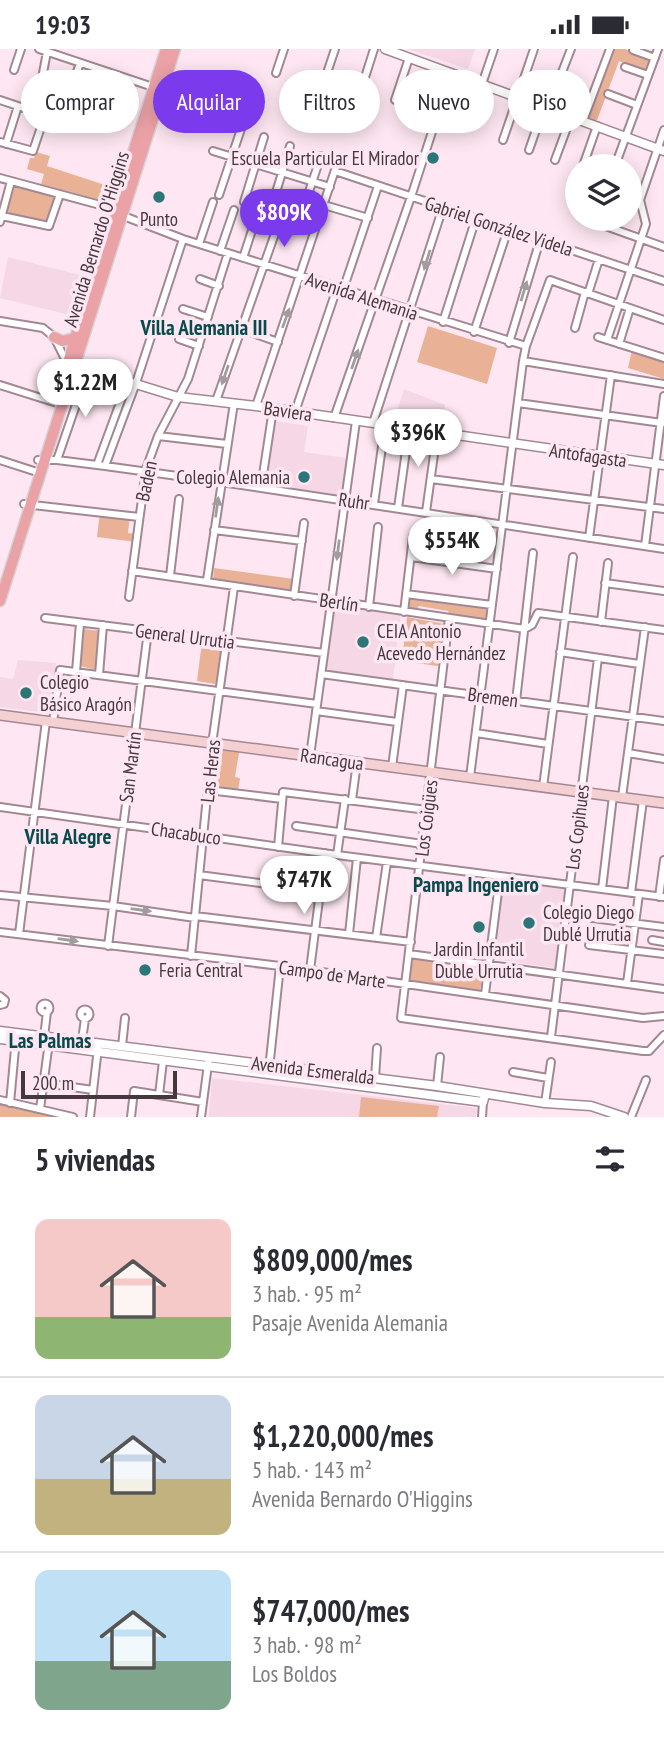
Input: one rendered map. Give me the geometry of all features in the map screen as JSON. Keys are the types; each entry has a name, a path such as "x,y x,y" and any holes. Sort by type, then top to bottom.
{"main road":[{"name":"Avenida Bernardo O'Higgins","path":"0,601 27,504 118,212 152,87 166,49"},
{"name":"Avenida Bernardo O'Higgins","path":"118,212 175,49"},
{"path":"150,124 156,97 152,87 161,85 165,70 169,68"},
{"name":"Avenida Bernardo O'Higgins","path":"41,461 71,364 75,338 94,289"},
{"path":"54,337 62,341 75,338"},
{"name":"Avenida Bernardo O'Higgins","path":"0,578 27,504"},
{"name":"Rancagua","path":"0,715 664,803"}],"street":[{"path":"14,70 21,49"},
{"path":"39,49 102,70"},
{"path":"276,73 284,49"},
{"path":"328,70 335,49"},
{"path":"367,70 374,49"},
{"path":"385,49 443,70"},
{"path":"487,70 494,49"},
{"path":"527,70 534,49"},
{"path":"562,70 571,49"},
{"path":"591,100 610,49"},
{"path":"619,154 658,49"},
{"path":"633,50 654,58"},
{"path":"44,70 47,52"},
{"path":"405,70 409,58"},
{"path":"78,70 80,63"},
{"path":"625,67 648,75"},
{"path":"139,83 152,87"},
{"path":"608,93 637,105"},
{"path":"0,100 18,106 45,115 33,151 3,143 18,106"},
{"path":"591,124 661,149"},
{"path":"503,140 508,125"},
{"path":"587,154 597,126"},
{"path":"607,340 641,239 646,220 640,200 661,149 664,130"},
{"path":"219,195 240,133"},
{"path":"334,418 432,133"},
{"path":"529,150 536,133"},
{"path":"555,160 565,133"},
{"path":"244,202 264,137"},
{"path":"271,209 290,146"},
{"path":"213,151 330,187"},
{"path":"299,221 321,156"},
{"path":"256,406 338,161"},
{"name":"Gabriel González Videla","path":"335,171 664,281"},
{"name":"Avenida Alemania","path":"0,178 118,212 183,239 526,347"},
{"path":"11,181 1,215 49,226 60,194"},
{"path":"295,412 378,187"},
{"path":"200,244 213,202"},
{"path":"324,205 368,218"},
{"path":"373,423 443,207"},
{"path":"220,251 234,210"},
{"path":"243,258 256,218"},
{"path":"443,322 475,218"},
{"path":"216,401 278,225"},
{"path":"474,332 508,229"},
{"path":"619,231 664,247"},
{"path":"101,465 183,239"},
{"path":"509,343 540,240"},
{"name":"Baden","path":"129,597 146,472 159,436 187,379 228,253"},
{"path":"575,328 599,259"},
{"path":"200,279 219,286"},
{"path":"470,777 523,361 550,280 664,320"},
{"path":"619,344 630,308"},
{"path":"183,309 208,317"},
{"path":"0,321 43,328 54,337 71,364"},
{"path":"241,329 278,342"},
{"path":"598,337 664,358"},
{"path":"179,339 199,346"},
{"path":"523,361 664,384"},
{"name":"Baviera","path":"71,364 178,397 256,406 512,445"},
{"path":"57,460 88,370"},
{"path":"589,538 611,375"},
{"path":"0,385 57,403"},
{"path":"645,546 650,507 660,465 664,396"},
{"path":"518,403 662,423"},
{"path":"207,580 234,404"},
{"path":"261,488 273,409"},
{"path":"310,756 356,421"},
{"path":"374,505 385,425"},
{"path":"398,508 409,429"},
{"path":"426,512 437,433"},
{"path":"159,436 228,444"},
{"name":"Antofagasta","path":"512,445 660,465"},
{"path":"0,460 37,472"},
{"name":"Ruhr","path":"41,461 101,465 664,549"},
{"path":"431,479 664,509"},
{"path":"170,576 180,499"},
{"path":"27,504 139,517"},
{"path":"294,596 304,523"},
{"path":"369,607 379,527"},
{"path":"214,530 302,541"},
{"path":"404,612 413,535"},
{"path":"516,701 533,553"},
{"path":"411,557 497,569"},
{"path":"543,787 573,557"},
{"path":"601,622 608,563"},
{"name":"Berlín","path":"132,571 525,629"},
{"path":"606,583 664,591"},
{"name":"Las Heras","path":"191,956 213,743 234,587"},
{"path":"406,594 492,605"},
{"path":"525,629 531,625 538,613 664,630"},
{"name":"General Urrutia","path":"45,618 324,653"},
{"name":"Los Coigües","path":"449,618 401,1018 551,1037"},
{"path":"76,672 80,623"},
{"path":"99,675 103,625"},
{"path":"602,889 628,753 645,627"},
{"name":"San Martín","path":"107,946 148,631"},
{"path":"560,652 639,664"},
{"name":"Los Copihues","path":"551,1037 598,658"},
{"path":"19,934 34,811 60,670 220,691 397,722"},
{"name":"Bremen","path":"321,674 664,721"},
{"path":"391,767 403,685"},
{"path":"475,733 548,744"},
{"path":"628,753 664,759"},
{"path":"337,855 357,762"},
{"path":"208,790 348,800 426,810"},
{"path":"278,847 282,795"},
{"path":"627,983 635,923 643,800"},
{"name":"Chacabuco","path":"0,807 357,858 662,897"},
{"path":"296,826 422,843"},
{"path":"310,970 325,853"},
{"path":"349,935 357,858"},
{"path":"662,897 664,860"},
{"path":"376,938 387,862"},
{"path":"199,875 320,891"},
{"path":"485,994 500,876"},
{"path":"0,895 411,942"},
{"path":"592,918 664,927"},
{"name":"Campo de Marte","path":"0,932 281,966 643,1017 664,1016"},
{"path":"652,940 664,941"},
{"path":"589,945 664,954"},
{"path":"410,954 664,989"},
{"path":"269,1070 281,966"},
{"path":"0,996 5,1000 4,1004 0,1005"},
{"path":"40,1109 48,1040 47,1012"},
{"path":"122,1046 125,1018"},
{"path":"82,1040 85,1019"},
{"name":"Avenida Esmeralda","path":"0,1031 16,1037"},
{"path":"551,1037 649,1051 664,1035"},
{"path":"10,1103 16,1037"},
{"name":"Avenida Esmeralda","path":"0,1039 16,1037 48,1040 163,1057 437,1090"},
{"name":"Avenida Esmeralda","path":"48,1040 82,1040 98,1048 122,1046 163,1057"},
{"path":"90,1117 98,1048"},
{"path":"375,1078 377,1048"},
{"path":"159,1095 163,1057"},
{"path":"437,1090 440,1058"},
{"path":"201,1117 208,1062"},
{"path":"545,1103 551,1062"},
{"name":"Avenida Esmeralda","path":"269,1070 375,1078 484,1098 591,1107 624,1117"},
{"path":"513,1072 548,1079"},
{"path":"631,1117 646,1080"},
{"path":"44,1083 93,1090"},
{"path":"131,1117 135,1091 204,1102"},
{"path":"482,1117 484,1098"},
{"path":"0,1100 73,1117"}],"shaded area":[{"path":"408,49 475,49 468,69"},
{"path":"611,49 625,49 652,59 647,73 619,61 596,123 591,121 591,105"},
{"path":"36,152 50,156 47,166 111,187 107,202 41,184 44,174 27,169 30,158 34,158"},
{"path":"15,185 57,196 49,223 6,214"},
{"path":"8,257 88,277 74,316 0,298"},
{"path":"428,326 497,348 487,384 417,362"},
{"path":"632,350 664,360 664,379 628,368"},
{"path":"404,389 445,405 442,427 394,421"},
{"name":"Colegio Alemania","path":"273,421 308,426 304,452 346,458 341,495 263,485"},
{"path":"100,512 130,516 128,533 137,534 136,542 97,537"},
{"path":"214,568 294,579 293,591 213,580"},
{"path":"409,597 490,606 488,621 451,618 448,611 419,606 415,612 407,611"},
{"name":"CEIA Antonio Acevedo Hernández","path":"335,605 401,613 393,679 325,671"},
{"path":"407,617 445,624 440,664 437,666 402,661"},
{"path":"84,629 100,631 96,670 80,666"},
{"path":"202,642 220,645 222,649 215,684 197,681"},
{"name":"Colegio Básico Aragón","path":"18,660 56,663 49,713 0,707 0,677 13,679"},
{"path":"214,744 240,747 235,777 240,778 238,791 210,787"},
{"name":"Colegio Diego Dublé Urrutia","path":"503,879 565,887 555,968 493,959"},
{"path":"413,957 484,966 480,991 410,981"},
{"path":"212,1078 477,1108 476,1117 209,1117"},
{"path":"361,1097 439,1106 437,1117 359,1117"},
{"path":"0,1105 52,1117 0,1117"}],"place":[{"name":"Escuela Particular El Mirador","path":"433,158"},
{"name":"Punto","path":"159,197"},
{"name":"Colegio Alemania","path":"304,477"},
{"name":"CEIA Antonio Acevedo Hernández","path":"363,642"},
{"name":"Colegio Básico Aragón","path":"26,693"},
{"name":"Colegio Diego Dublé Urrutia","path":"529,923"},
{"name":"Jardin Infantil Duble Urrutia","path":"479,927"},
{"name":"Feria Central","path":"145,970"}],"district":[{"name":"Villa Alemania III","path":"204,327"},
{"name":"Villa Alegre","path":"68,836"},
{"name":"Pampa Ingeniero","path":"476,884"},
{"name":"Las Palmas","path":"50,1040"}]}
